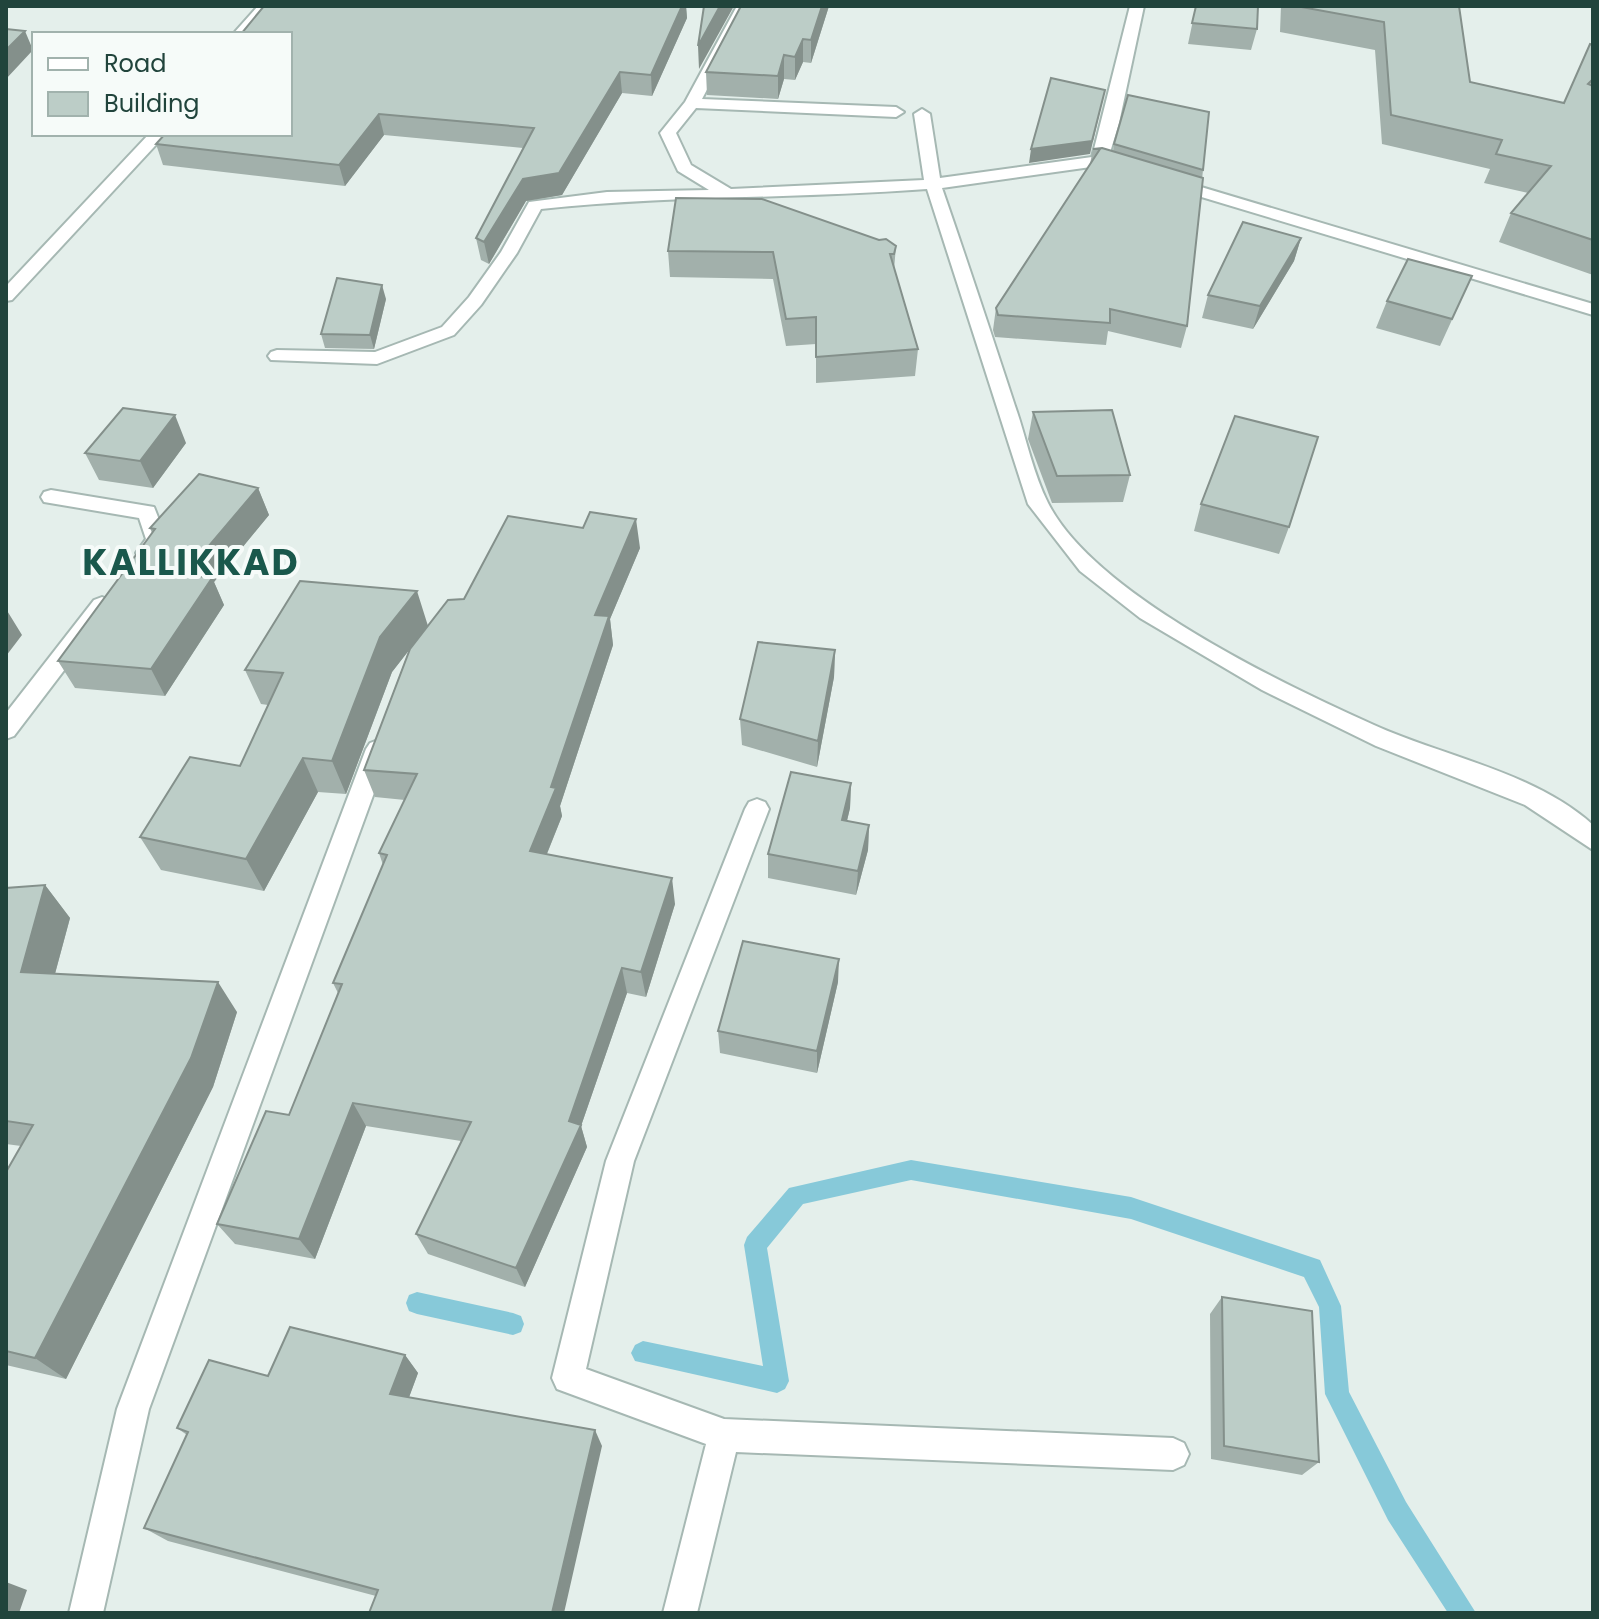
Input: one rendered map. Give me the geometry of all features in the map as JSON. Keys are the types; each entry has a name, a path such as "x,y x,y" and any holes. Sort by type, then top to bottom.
{"street":[{"path":"242,32 265,6"},
{"path":"728,194 684,168 668,133 692,103 744,6"},
{"path":"1099,161 1111,130 1137,6"},
{"path":"692,103 896,112"},
{"path":"922,114 933,184 1038,504 1056,531 1088,568 1136,606 1232,663 1353,728 1520,793 1578,824 1593,840"},
{"path":"6,296 156,136"},
{"path":"277,356 377,358 448,331 475,301 509,253 535,205 607,197 842,191 933,184 1099,161 1593,310"},
{"path":"6,730 19,709 157,540 147,512 51,497"},
{"path":"86,1613 133,1409 385,731"},
{"path":"757,809 620,1161 568,1378 724,1435 1173,1454"},
{"path":"680,1613 724,1435"}],"building":[{"path":"264,6 682,6 651,75 620,72 559,173 523,179 484,242 476,238 534,128 379,114 339,165 156,144 163,136 292,136 292,32 243,32"},
{"path":"704,6 720,6 698,46"},
{"path":"741,6 822,6 811,40 803,39 795,57 784,55 778,76 706,72"},
{"path":"1196,6 1258,6 1257,29 1192,23"},
{"path":"1296,6 1459,6 1470,82 1564,103 1590,44 1593,45 1593,79 1588,84 1593,86 1593,240 1511,213 1551,166 1496,154 1502,140 1391,115 1384,22"},
{"path":"6,29 25,31 6,50"},
{"path":"1051,78 1105,90 1092,141 1031,149"},
{"path":"1128,95 1209,112 1203,170 1114,144"},
{"path":"1102,148 1203,178 1187,326 1110,309 1110,323 998,315 996,308 1100,149 1093,149"},
{"path":"676,198 762,199 879,240 886,239 896,246 894,254 890,254 918,349 816,357 816,317 786,319 773,252 668,251"},
{"path":"1243,222 1301,238 1260,306 1208,295"},
{"path":"1408,259 1472,276 1452,319 1387,301"},
{"path":"337,278 382,285 370,335 321,334"},
{"path":"123,408 175,415 140,461 85,453"},
{"path":"1112,410 1130,475 1057,476 1033,412"},
{"path":"1235,416 1318,437 1289,527 1201,504"},
{"path":"199,474 258,488 185,574 212,578 151,669 58,661 155,529 150,528"},
{"path":"590,512 636,519 595,615 609,616 551,787 556,788 530,851 672,878 641,972 622,968 569,1121 581,1125 516,1268 416,1234 471,1122 353,1103 299,1239 217,1224 266,1111 289,1115 342,984 333,983 387,855 379,853 417,774 364,770 410,649 448,600 464,599 508,516 583,528"},
{"path":"300,581 417,591 380,637 332,761 303,758 246,859 140,837 190,757 240,766 283,673 245,670"},
{"path":"758,642 835,650 818,741 740,719"},
{"path":"791,772 851,783 842,820 869,825 858,871 768,854"},
{"path":"45,885 21,972 218,982 191,1058 35,1358 6,1351 6,1172 33,1125 6,1121 6,888"},
{"path":"743,941 839,959 817,1051 718,1031"},
{"path":"1222,1297 1312,1311 1319,1462 1224,1446"},
{"path":"290,1327 405,1355 390,1394 595,1430 552,1613 369,1613 378,1590 144,1528 188,1432 177,1428 209,1360 268,1376"}],"waterway":[{"path":"643,1353 777,1381 755,1245 797,1195 911,1170 1131,1208 1312,1268 1330,1306 1337,1394 1397,1511 1463,1613"},
{"path":"417,1303 513,1324"}],"district":[{"name":"KALLIKKAD","path":"191,562"}]}
